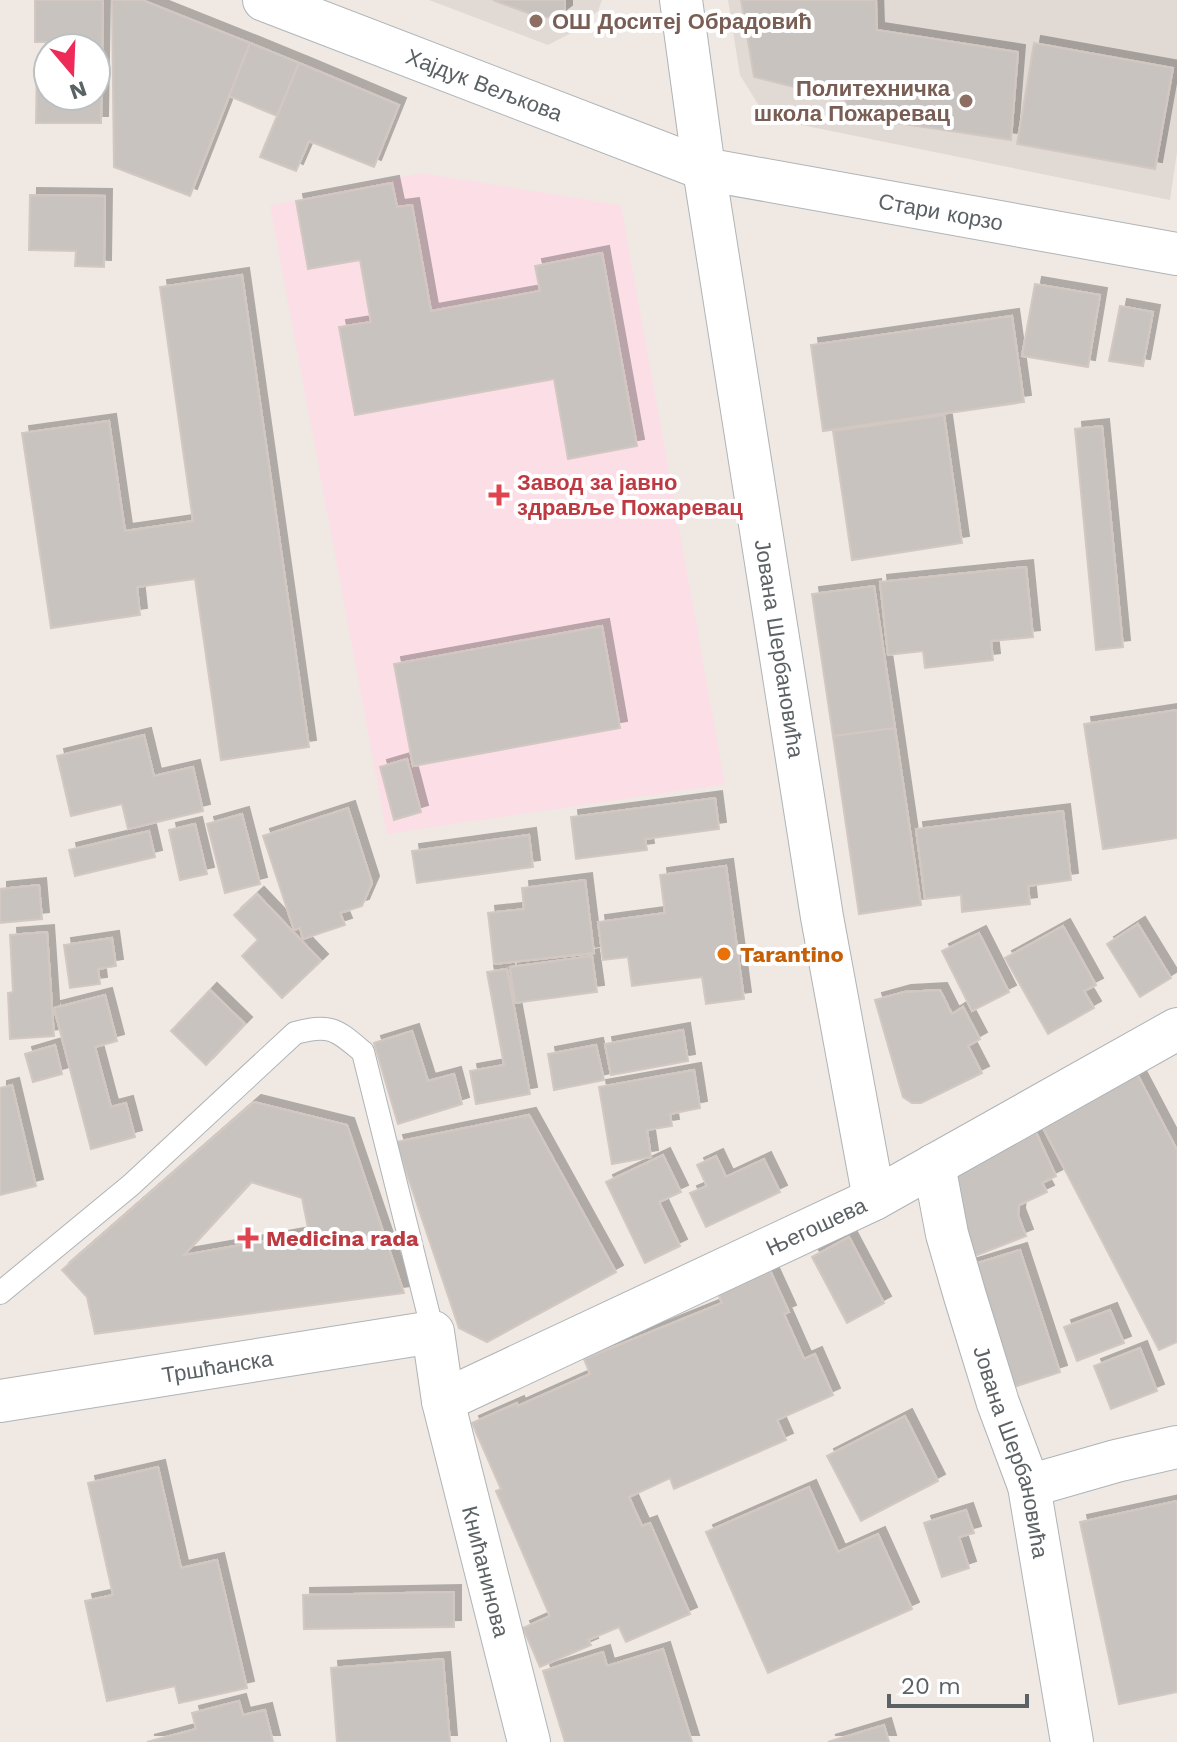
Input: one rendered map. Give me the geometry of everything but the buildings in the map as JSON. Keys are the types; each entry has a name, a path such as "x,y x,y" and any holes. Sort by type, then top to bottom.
{"street":[{"name":"Хајдук Вељкова","path":"264,0 704,169"},
{"name":"Јована Шербановића","path":"681,0 704,169 822,917 874,1199"},
{"name":"Стари корзо","path":"704,169 1177,254"},
{"name":"Његошева","path":"443,1401 874,1199 1177,1029"},
{"name":"Јована Шербановића","path":"934,1165 947,1234 965,1296 998,1403 1029,1486 1072,1742"},
{"name":"Книћанинова","path":"433,1332 443,1401 529,1742"},
{"name":"Тршћанска","path":"0,1401 433,1332"},
{"path":"1029,1486 1177,1447"}],"lane":[{"path":"0,1293 131,1185 295,1033 316,1027 337,1030 363,1052 433,1332"}],"shaded area":[{"name":"ОШ Доситеј Обрадовић","path":"429,0 602,0 598,11 573,32 548,45"},
{"name":"Политехничка школа Пожаревац","path":"728,0 1177,0 1177,152 1170,200 777,120 761,109 740,75"},
{"name":"Завод за јавно здравље Пожаревац","path":"420,173 621,205 725,784 387,834 270,206"}],"place":[{"name":"ОШ Доситеј Обрадовић","path":"536,21"},
{"name":"Политехничка школа Пожаревац","path":"966,101"},
{"name":"Завод за јавно здравље Пожаревац","path":"499,495"},
{"name":"Tarantino","path":"724,954"},
{"name":"Medicina rada","path":"248,1238"}]}
